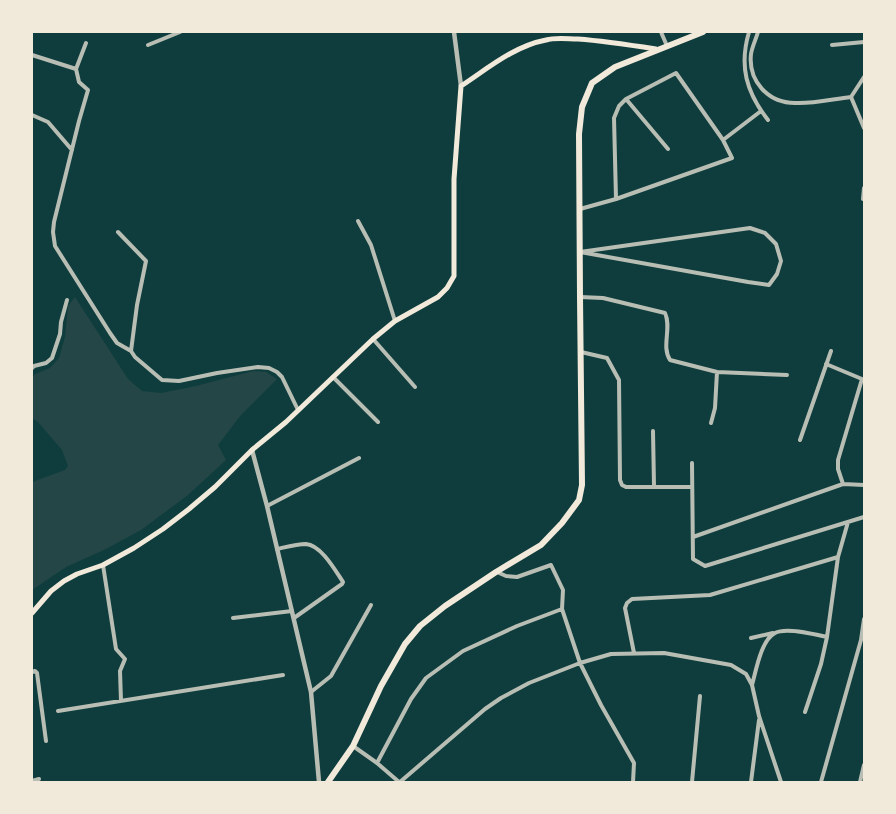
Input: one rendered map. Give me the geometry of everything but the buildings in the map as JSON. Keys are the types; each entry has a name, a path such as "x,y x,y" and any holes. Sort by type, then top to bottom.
{"main road":[{"path":"328,783 352,746 381,686 405,644 420,626 445,606 541,545 562,524 579,500 582,485 579,134 582,107 592,83 615,67 703,32"},
{"path":"32,613 51,591 64,581 103,565 172,523 215,487 373,339 396,321 438,297 447,288 454,276 454,179 461,86 503,58 547,39 594,40 656,49"}],"street":[{"path":"148,45 180,32"},
{"path":"453,32 461,86"},
{"path":"661,32 667,46"},
{"path":"749,32 744,48 744,65 748,84 768,120"},
{"path":"758,32 751,55 753,72 759,86 768,96 782,102 795,103 851,97"},
{"path":"832,45 864,42"},
{"path":"86,43 76,69 79,82 88,90 54,222 55,246 117,342 131,351 162,380 179,381 258,367 269,368 282,377 298,411"},
{"path":"32,55 76,69"},
{"path":"580,209 616,199 732,158 723,140 676,73 626,99 619,106 614,118 616,199"},
{"path":"851,97 864,77"},
{"path":"851,97 864,128"},
{"path":"626,99 668,149"},
{"path":"723,140 761,111"},
{"path":"32,115 48,122 72,150"},
{"path":"862,199 864,188"},
{"path":"358,221 371,245 396,321"},
{"path":"750,228 765,233 776,244 781,261 777,274 769,285 580,252 750,228"},
{"path":"118,232 146,261 131,351"},
{"path":"580,297 603,298 665,313 667,318 666,350 670,360 717,372 787,375"},
{"path":"32,368 52,358 67,300"},
{"path":"373,339 415,387"},
{"path":"800,440 831,351"},
{"path":"580,352 607,358 619,380 620,480 622,485 626,487 692,487"},
{"path":"826,364 862,379 837,460 843,484"},
{"path":"711,423 715,408 717,372"},
{"path":"333,377 378,422"},
{"path":"653,431 654,486"},
{"path":"252,450 310,692 320,783"},
{"path":"267,506 360,458"},
{"path":"692,463 693,559 705,566 864,517"},
{"path":"693,537 843,484 864,485"},
{"path":"805,712 821,664 827,637 837,557 848,522"},
{"path":"277,549 305,544 313,545 320,550 343,582 294,618"},
{"path":"634,653 625,608 632,599 710,595 837,557"},
{"path":"103,565 116,648 125,659 120,671 121,701"},
{"path":"496,572 517,577 551,565 563,590 562,609 580,663 634,763 633,783"},
{"path":"310,692 331,676 371,605"},
{"path":"377,763 411,699 426,678 463,651 562,609"},
{"path":"233,618 292,611"},
{"path":"821,783 861,640 864,620"},
{"path":"750,638 793,630 827,637"},
{"path":"752,685 765,643 775,633"},
{"path":"352,746 377,763 399,783 493,703 529,683 580,663 611,654 664,653 731,665 746,674 752,685 759,716 781,783"},
{"path":"32,672 37,673 46,741"},
{"path":"58,711 282,675"},
{"path":"692,783 700,696"},
{"path":"751,783 759,716"},
{"path":"860,783 864,765"},
{"path":"32,781 39,779"}],"shaded area":[{"path":"75,297 128,379 142,391 161,393 253,371 266,372 277,379 241,415 218,445 226,460 188,495 141,530 66,567 32,590 32,482 65,470 68,466 62,450 32,418 32,378 35,374 50,368 59,358 65,337 68,306"}]}
